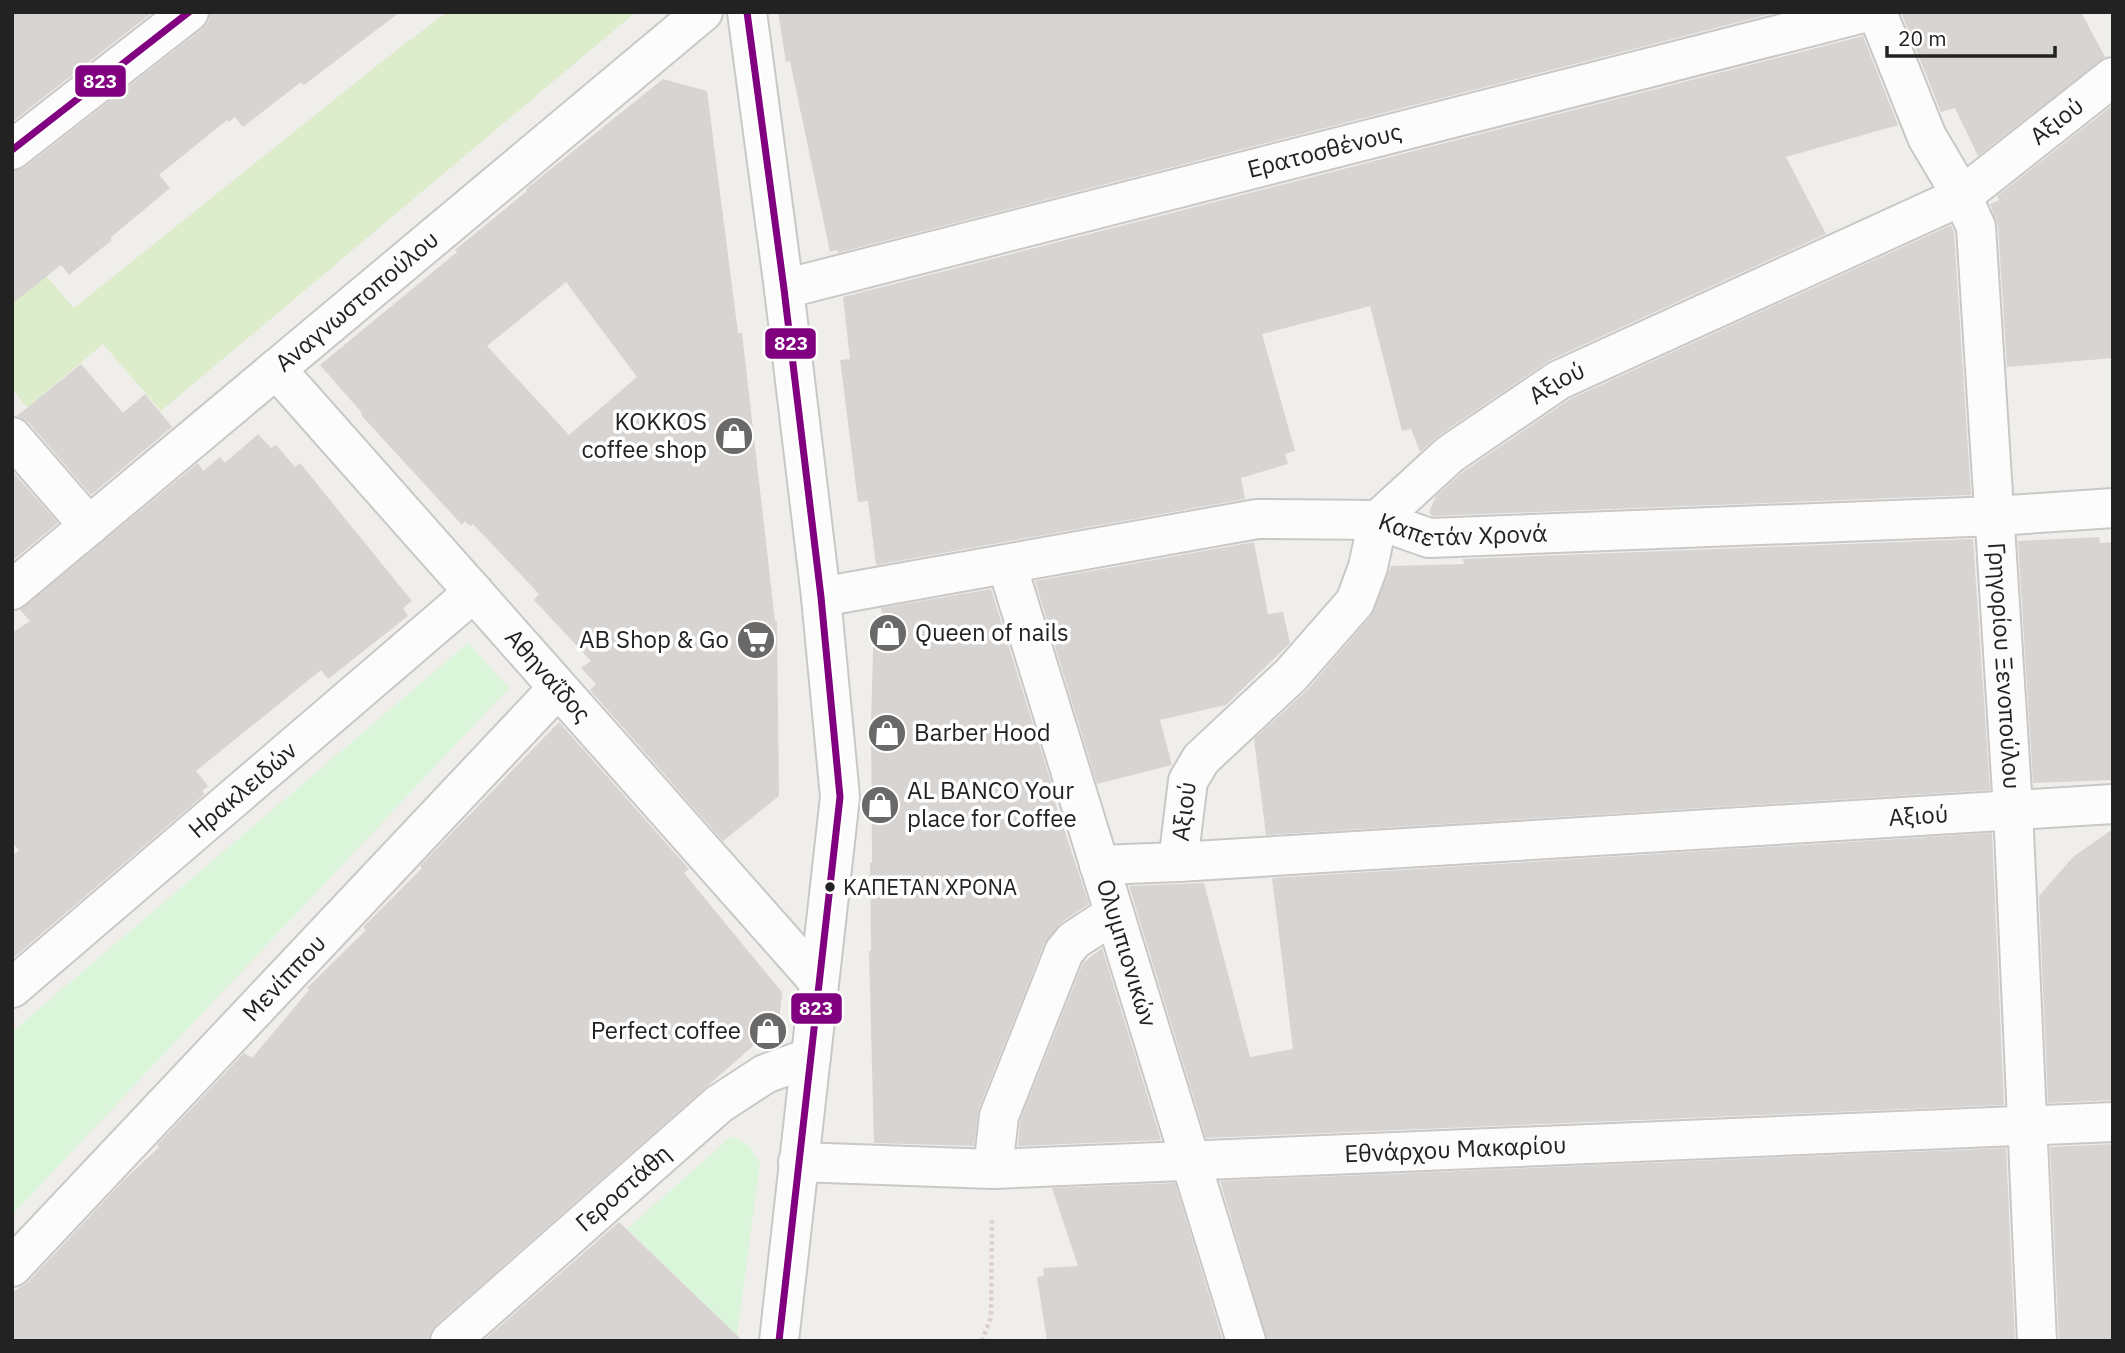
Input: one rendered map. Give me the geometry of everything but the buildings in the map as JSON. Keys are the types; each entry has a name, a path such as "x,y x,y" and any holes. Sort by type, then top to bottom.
{"street":[{"path":"12,150 189,12"},
{"name":"Αναγνωστοπούλου","path":"12,590 703,12"},
{"path":"747,12 821,597 840,796 779,1341"},
{"name":"Ερατοσθένους","path":"784,289 1867,12"},
{"name":"Γρηγορίου Ξενοπούλου","path":"1877,12 1927,137 1962,195 1976,227 2013,809 2037,1341"},
{"name":"Αξιού","path":"1178,862 1188,781 1201,759 1291,675 1355,603 1368,567 1378,520 1450,454 1559,380 1962,195 2113,77"},
{"name":"Αθηναΐδος","path":"276,369 820,982"},
{"path":"12,437 89,526"},
{"name":"Καπετάν Χρονά","path":"821,597 1257,519 1378,520 1429,538 1995,516 2113,508"},
{"name":"Ολυμπιονικών","path":"1007,565 1246,1341"},
{"name":"Ηρακλειδών","path":"12,988 474,592"},
{"name":"Μενίππου","path":"12,1267 558,688"},
{"name":"Αξιού","path":"1099,865 2113,804"},
{"path":"993,1170 999,1116 1064,952 1074,940 1114,914"},
{"name":"Γεροστάθη","path":"450,1341 719,1104 765,1074 811,1057"},
{"name":"Εθνάρχου Μακαρίου","path":"798,1162 993,1170 2113,1122"}],"path":[{"path":"982,1341 991,1317 993,1170"}],"green space":[{"path":"447,12 636,12 161,411 103,344 27,408 12,388 12,304 46,276 74,308"},
{"path":"468,643 509,688 12,1215 12,1032"},
{"path":"732,1136 748,1145 760,1163 737,1335 627,1229"}],"transit line":[{"name":"823","path":"12,150 189,12"},
{"name":"823","path":"747,12 821,597 840,797 779,1341"}],"place":[{"name":"KOKKOS coffee shop","path":"734,436"},
{"name":"Queen of nails","path":"888,633"},
{"name":"AB Shop & Go","path":"756,640"},
{"name":"Barber Hood","path":"887,733"},
{"name":"AL BANCO Your place for Coffee","path":"880,805"},
{"name":"ΚΑΠΕΤΑΝ ΧΡΟΝΑ","path":"830,887"},
{"name":"Perfect coffee","path":"768,1031"}]}
